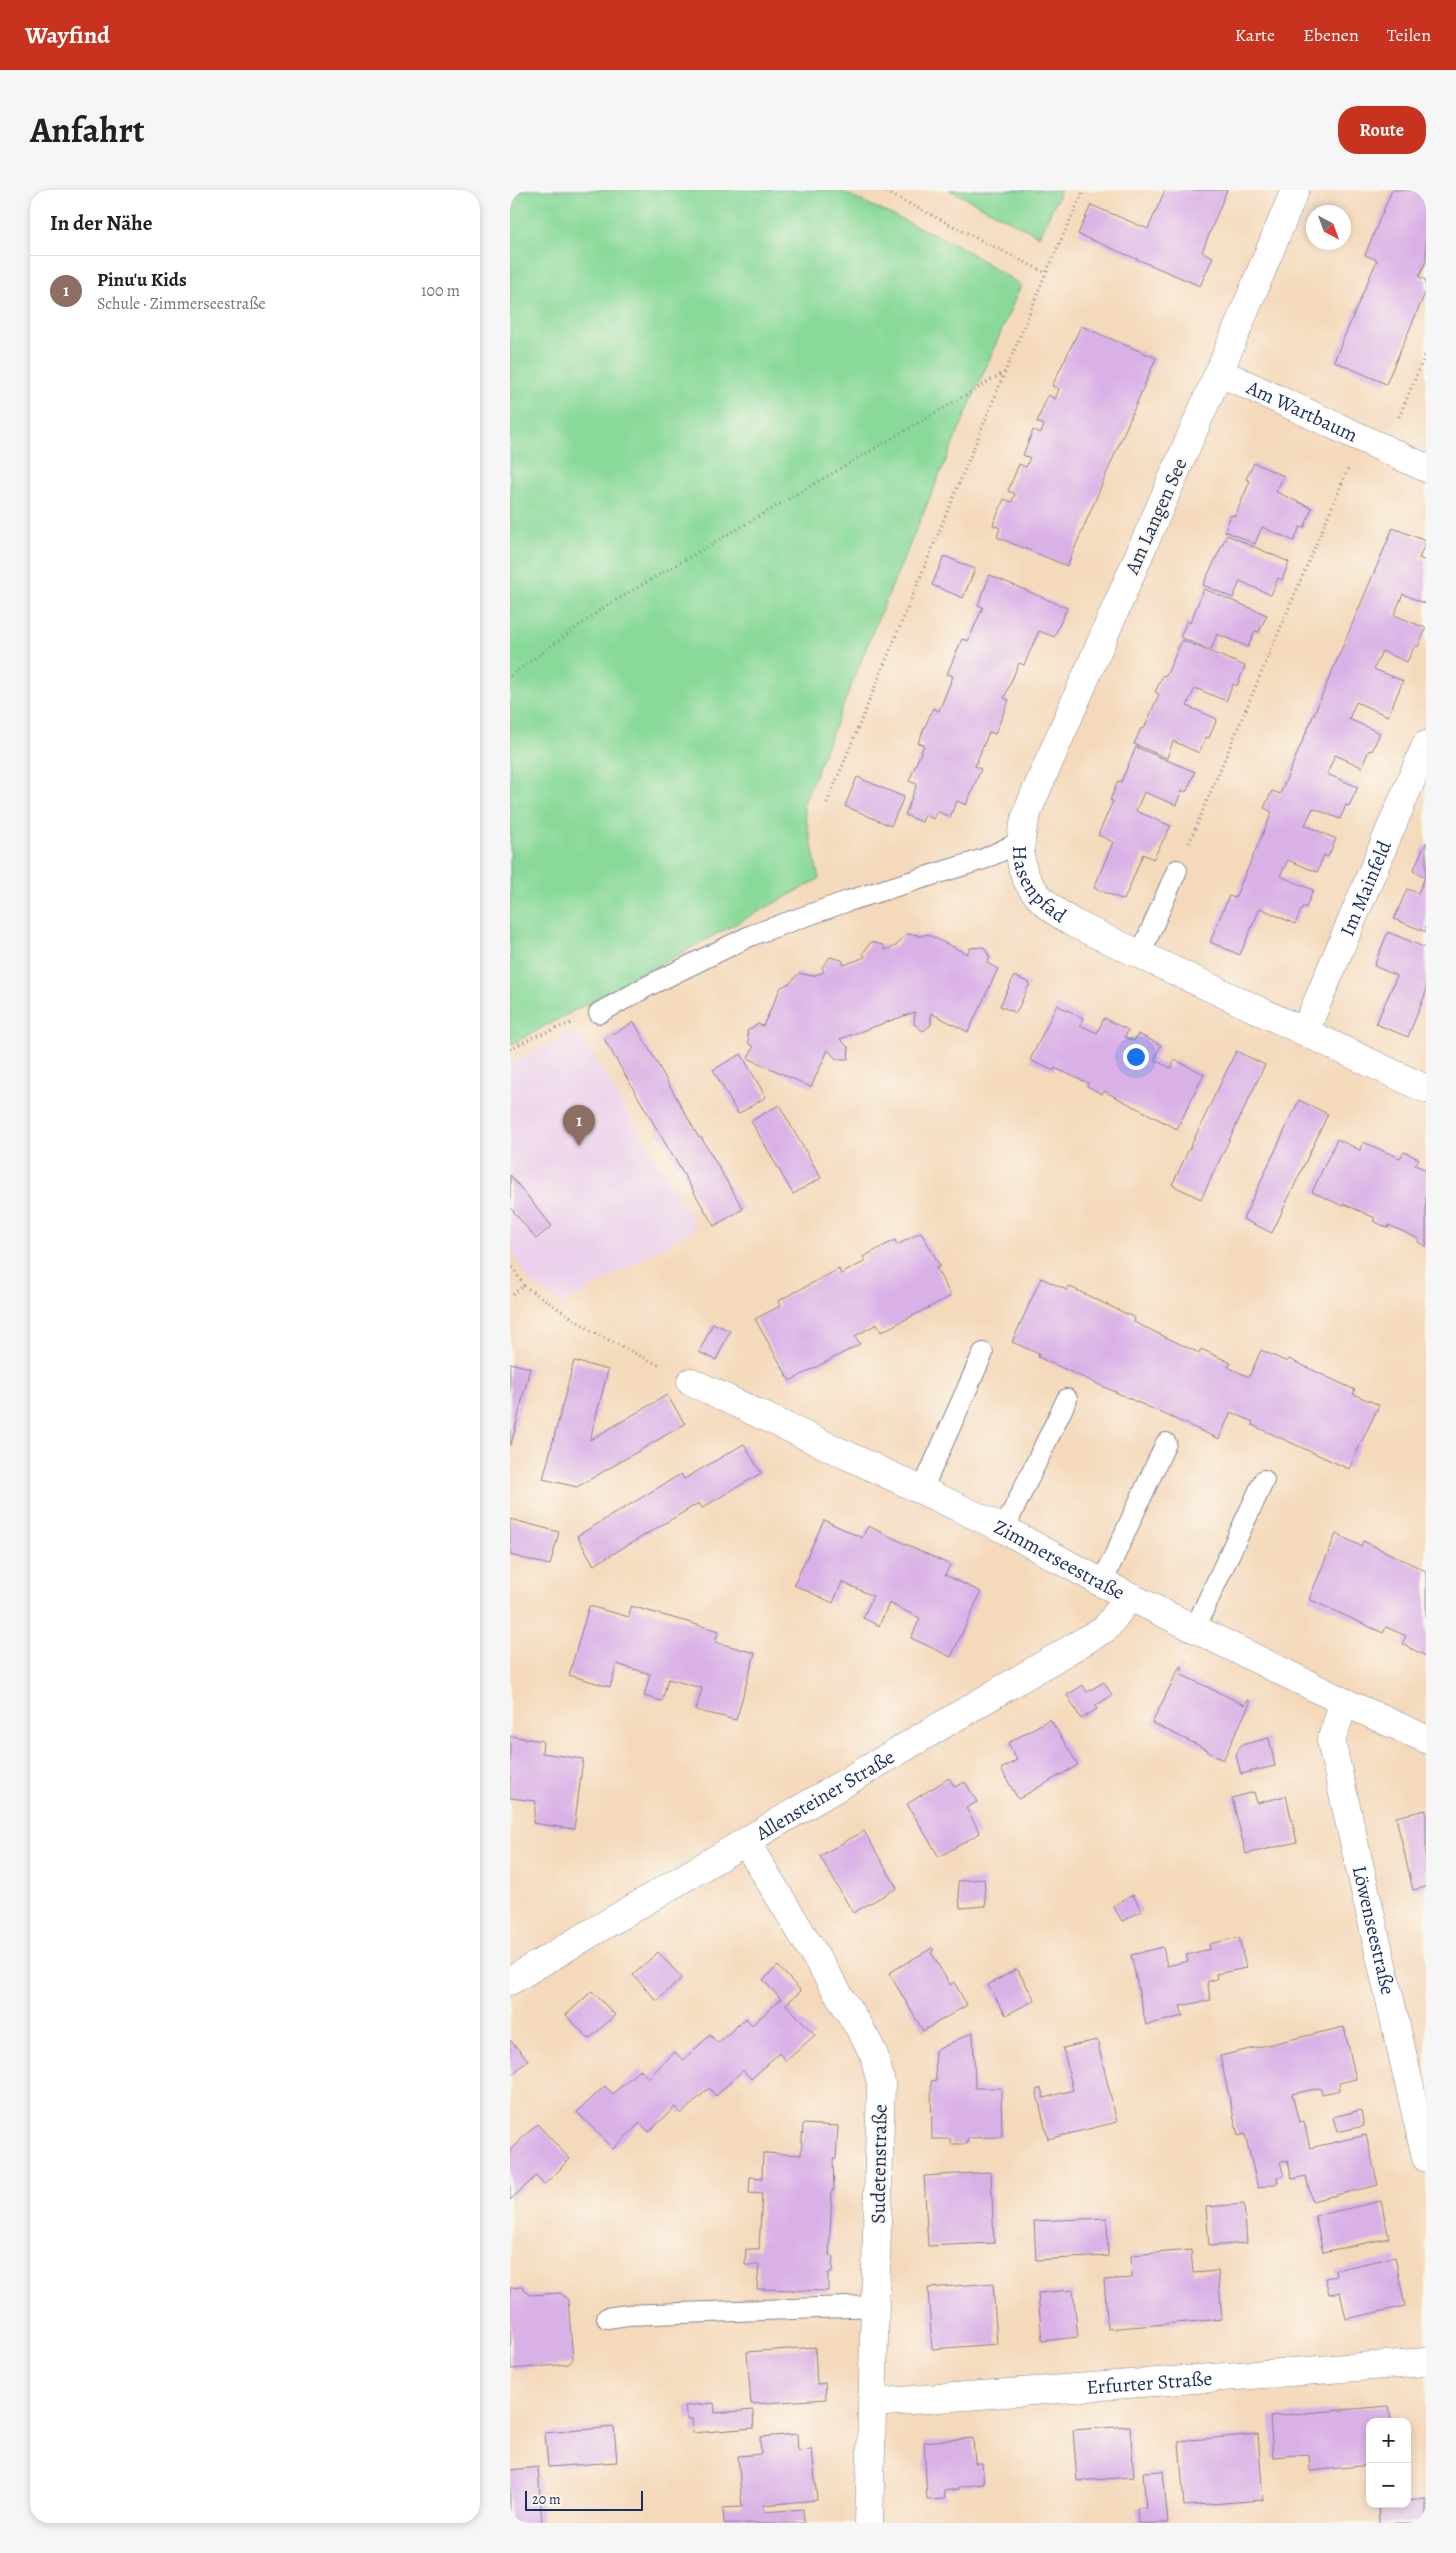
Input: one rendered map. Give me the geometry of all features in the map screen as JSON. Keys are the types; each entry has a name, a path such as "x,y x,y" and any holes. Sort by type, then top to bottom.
{"street":[{"name":"Am Langen See","path":"1020,842 1022,825 1030,805 1219,372 1295,190"},
{"name":"Am Wartbaum","path":"1219,372 1426,468"},
{"name":"Im Mainfeld","path":"1305,1031 1426,745"},
{"name":"Hasenpfad","path":"1020,842 1024,875 1033,890 1051,910 1075,924 1426,1089"},
{"name":"Zimmerseestraße","path":"691,1382 1004,1529 1102,1583 1344,1702 1426,1739"},
{"name":"Allensteiner Straße","path":"510,1981 1106,1628 1130,1596"},
{"name":"Löwenseestraße","path":"1344,1702 1331,1741 1426,2158"},
{"name":"Sudetenstraße","path":"746,1842 866,2039 879,2069 881,2083 869,2523"},
{"name":"Erfurter Straße","path":"872,2404 1426,2362"}],"lane":[{"name":"Hasenpfad","path":"599,1013 648,986 752,935 848,901 984,859 1020,842"},
{"path":"1140,955 1177,870"},
{"path":"922,1490 983,1353"},
{"path":"1004,1529 1067,1398"},
{"path":"1102,1583 1166,1443"},
{"path":"1194,1628 1264,1480"},
{"path":"607,2318 627,2315 876,2306"}],"path":[{"path":"882,190 1046,273"},
{"path":"827,803 1046,273 1084,190"},
{"path":"1386,450 1426,353"},
{"path":"510,676 606,606 1005,371"},
{"path":"1177,870 1361,438"},
{"path":"510,1050 533,1037 599,1013"},
{"path":"510,1262 524,1286 598,1335 691,1382"},
{"path":"510,1296 524,1286"}],"shaded area":[{"path":"571,1032 584,1040 697,1227 562,1305 529,1281 510,1248 510,1064"}],"green space":[{"path":"510,190 838,190 959,246 1021,285 877,621 803,805 819,879 510,1045"},
{"path":"950,190 1061,190 1039,236"}],"building":[{"path":"1165,190 1227,190 1202,252 1213,257 1200,286 1078,234 1091,205 1148,229"},
{"path":"1392,190 1426,190 1426,261 1419,277 1426,280 1426,291 1386,384 1334,361 1377,260 1365,255"},
{"path":"1081,326 1156,358 1067,566 997,537 1000,528 993,525 1004,499 1012,502 1015,494 1008,491 1019,464 1026,467 1030,458 1023,455 1033,430 1041,433 1044,425 1037,422 1048,395 1055,399 1059,389 1052,386"},
{"path":"1254,463 1284,476 1276,492 1312,508 1304,528 1300,527 1294,541 1262,527 1255,544 1225,531 1231,515 1235,516 1250,481 1246,479"},
{"path":"1393,528 1426,541 1419,558 1426,561 1426,604 1403,594 1394,615 1426,628 1418,647 1415,645 1407,662 1382,651 1374,669 1403,681 1388,716 1356,702 1349,719 1380,733 1372,751 1369,750 1362,767 1335,755 1327,774 1358,787 1349,806 1346,805 1340,819 1313,808 1305,825 1336,839 1328,857 1324,855 1317,872 1288,860 1280,876 1313,890 1306,908 1303,906 1295,924 1260,908 1240,955 1210,942 1229,896 1235,898 1272,812 1264,808 1272,791 1280,794"},
{"path":"1227,535 1289,562 1282,580 1278,578 1271,595 1240,581 1233,598 1203,585"},
{"path":"944,556 975,569 963,598 932,585"},
{"path":"990,575 1067,608 1054,637 1039,631 1024,665 1019,663 1004,698 1009,700 995,734 989,732 975,766 981,769 966,805 957,801 950,817 937,811 933,819 925,815 922,822 905,815 917,784 909,781 924,745 918,743 933,708 939,711 953,676 947,674 962,639 968,641 983,607 978,605"},
{"path":"1204,589 1267,615 1259,632 1255,631 1248,647 1217,634 1211,650 1180,637 1187,621 1190,623"},
{"path":"1182,640 1245,666 1237,686 1233,684 1226,701 1195,688 1187,706 1217,719 1209,738 1206,737 1199,753 1173,741 1167,758 1134,744 1141,728 1144,729 1159,694 1155,692 1163,675 1166,676"},
{"path":"1136,747 1195,772 1186,792 1182,790 1176,805 1144,792 1136,811 1171,826 1153,859 1143,854 1124,900 1094,888 1113,842 1098,835 1113,801 1110,800 1118,781 1121,782"},
{"path":"857,777 904,797 891,826 845,806"},
{"path":"1426,842 1426,932 1394,919 1407,889 1418,893 1425,877 1413,871"},
{"path":"1388,932 1426,948 1426,992 1408,1037 1376,1024 1397,976 1374,966"},
{"path":"906,934 918,935 918,937 927,934 967,954 970,948 984,947 990,958 987,963 998,969 968,1032 931,1013 931,1025 923,1031 914,1024 915,1012 840,1039 849,1048 848,1059 836,1059 828,1050 811,1087 748,1058 754,1046 749,1044 747,1031 758,1024 763,1026 781,987 790,983 799,973 812,976 824,972 822,967 830,957 842,960 844,965 865,957 863,953 871,942 883,945 885,950 896,946"},
{"path":"1014,976 1030,983 1016,1013 1000,1006"},
{"path":"1057,1005 1083,1018 1080,1025 1097,1033 1104,1018 1128,1030 1125,1037 1134,1041 1138,1034 1161,1045 1154,1060 1171,1068 1175,1060 1204,1074 1177,1129 1104,1091 1102,1094 1087,1086 1088,1083 1055,1068 1054,1071 1030,1060"},
{"path":"634,1022 699,1138 701,1137 743,1209 714,1226 604,1039"},
{"path":"1236,1051 1265,1065 1201,1199 1172,1185"},
{"path":"741,1054 766,1097 738,1114 713,1070"},
{"path":"1299,1100 1328,1114 1272,1233 1243,1219"},
{"path":"779,1105 821,1178 793,1194 751,1121"},
{"path":"1337,1139 1360,1150 1363,1142 1400,1158 1404,1152 1419,1159 1415,1165 1426,1170 1426,1247 1418,1242 1419,1239 1389,1225 1388,1228 1373,1221 1375,1218 1312,1192"},
{"path":"510,1175 552,1226 536,1239 510,1207"},
{"path":"921,1232 940,1266 936,1268 951,1296 881,1332 877,1324 855,1336 860,1344 790,1381 755,1319 780,1306 778,1301 839,1269 841,1274 866,1261 863,1257 895,1240 897,1245"},
{"path":"1041,1278 1067,1290 1068,1286 1135,1318 1134,1322 1199,1353 1201,1349 1231,1363 1228,1367 1249,1377 1261,1350 1287,1362 1289,1359 1355,1390 1353,1394 1379,1405 1349,1469 1252,1425 1253,1422 1231,1412 1219,1439 1038,1357 1039,1354 1012,1342"},
{"path":"713,1323 730,1331 716,1360 699,1352"},
{"path":"574,1361 608,1370 590,1440 667,1395 685,1424 577,1487 543,1479"},
{"path":"510,1363 530,1368 511,1445 510,1444"},
{"path":"744,1444 761,1473 702,1508 699,1503 594,1565 577,1536 681,1474 684,1479"},
{"path":"510,1519 559,1532 550,1565 510,1555"},
{"path":"824,1520 862,1538 868,1526 950,1565 945,1575 981,1592 951,1657 911,1638 920,1618 889,1603 879,1626 863,1618 873,1596 842,1582 833,1603 794,1585"},
{"path":"1336,1534 1361,1546 1363,1541 1426,1571 1426,1656 1402,1644 1406,1636 1386,1627 1383,1633 1309,1599"},
{"path":"589,1606 629,1617 631,1606 719,1631 715,1642 755,1653 736,1720 696,1710 702,1688 668,1679 662,1701 644,1696 650,1674 617,1664 610,1687 569,1675"},
{"path":"1180,1666 1183,1667 1180,1674 1245,1705 1248,1700 1251,1701 1223,1760 1207,1752 1208,1750 1152,1723"},
{"path":"1104,1682 1112,1695 1095,1706 1097,1709 1081,1719 1067,1695 1083,1685 1087,1692"},
{"path":"1050,1719 1078,1765 1018,1799 1001,1769 1017,1760 1008,1743"},
{"path":"510,1736 543,1741 542,1753 583,1759 574,1829 533,1823 536,1801 510,1798"},
{"path":"1269,1738 1275,1766 1241,1774 1236,1755 1241,1745"},
{"path":"949,1778 955,1787 965,1782 977,1802 966,1808 980,1833 939,1857 907,1804"},
{"path":"1254,1792 1257,1803 1286,1796 1297,1842 1246,1854 1232,1798"},
{"path":"1426,1810 1426,1887 1413,1890 1396,1817"},
{"path":"864,1831 897,1888 853,1913 820,1856"},
{"path":"984,1879 986,1906 960,1908 958,1881"},
{"path":"1133,1895 1142,1911 1122,1921 1113,1906"},
{"path":"1239,1937 1246,1968 1216,1974 1217,1979 1207,1982 1211,2000 1180,2006 1183,2016 1146,2025 1131,1955 1163,1947 1167,1966 1188,1961 1186,1955 1210,1949 1209,1944"},
{"path":"932,1948 934,1950 931,1952 950,1985 954,1982 967,2005 923,2031 889,1973"},
{"path":"658,1952 682,1978 657,2001 633,1975"},
{"path":"778,1966 801,1991 786,2004 815,2035 786,2061 779,2053 751,2079 743,2070 716,2096 709,2088 681,2114 675,2107 649,2132 640,2123 613,2149 577,2112 605,2086 613,2094 640,2069 648,2078 675,2052 683,2060 710,2035 718,2043 746,2018 752,2025 781,1999 763,1980"},
{"path":"1017,1969 1035,2000 1006,2015 988,1985"},
{"path":"592,1991 615,2015 589,2039 566,2015"},
{"path":"1344,2027 1356,2079 1339,2083 1340,2090 1322,2094 1320,2088 1292,2094 1299,2122 1304,2121 1310,2148 1366,2135 1378,2185 1312,2201 1306,2176 1292,2179 1288,2161 1280,2162 1284,2176 1277,2177 1278,2183 1258,2188 1245,2134 1238,2136 1220,2056"},
{"path":"973,2032 975,2088 1001,2088 1002,2137 968,2138 967,2144 951,2144 951,2139 932,2139 931,2081 936,2080 935,2051"},
{"path":"510,2040 528,2060 510,2077"},
{"path":"1097,2040 1117,2122 1048,2139 1036,2090 1041,2088 1044,2098 1073,2090 1063,2048"},
{"path":"1361,2110 1364,2126 1337,2132 1333,2117"},
{"path":"537,2124 570,2159 544,2185 536,2176 510,2200 510,2150"},
{"path":"803,2124 838,2126 836,2159 833,2159 834,2191 832,2190 829,2255 833,2256 832,2273 828,2273 828,2291 757,2289 759,2265 745,2265 746,2249 759,2249 762,2194 749,2193 750,2177 762,2178 763,2153 801,2155"},
{"path":"991,2172 994,2243 928,2246 924,2176"},
{"path":"1381,2201 1389,2238 1323,2252 1315,2216"},
{"path":"1244,2204 1247,2243 1209,2246 1206,2207"},
{"path":"1107,2218 1108,2256 1036,2260 1034,2221"},
{"path":"1191,2250 1193,2273 1218,2271 1222,2319 1108,2329 1104,2280 1132,2278 1131,2255"},
{"path":"1395,2257 1405,2306 1346,2319 1340,2292 1329,2294 1325,2278 1336,2276 1335,2270"},
{"path":"993,2283 997,2344 932,2349 928,2288"},
{"path":"523,2287 529,2295 561,2293 568,2300 573,2359 569,2364 511,2369 510,2288"},
{"path":"1073,2290 1078,2337 1042,2341 1038,2293"},
{"path":"815,2347 817,2384 825,2383 826,2399 751,2404 747,2352"},
{"path":"714,2403 715,2413 753,2410 754,2428 693,2433 692,2419 687,2419 685,2406"},
{"path":"1389,2406 1390,2418 1366,2418 1366,2465 1310,2471 1309,2454 1273,2457 1270,2416"},
{"path":"1130,2426 1134,2477 1077,2481 1073,2430"},
{"path":"614,2427 617,2462 548,2467 545,2433"},
{"path":"797,2434 798,2451 812,2450 817,2500 764,2505 765,2512 803,2509 804,2523 724,2523 723,2508 742,2507 738,2456 761,2454 760,2437"},
{"path":"1258,2434 1263,2500 1184,2506 1179,2441"},
{"path":"973,2438 975,2463 982,2463 984,2484 944,2491 945,2499 927,2500 924,2442"},
{"path":"538,2467 542,2523 510,2523 510,2470"},
{"path":"1163,2471 1168,2523 1138,2523 1137,2508 1146,2508 1143,2472"},
{"path":"1426,2499 1426,2523 1379,2523 1378,2508 1411,2508 1411,2501"}],"place":[{"name":"Pinu'u Kids","path":"579,1146"}]}
